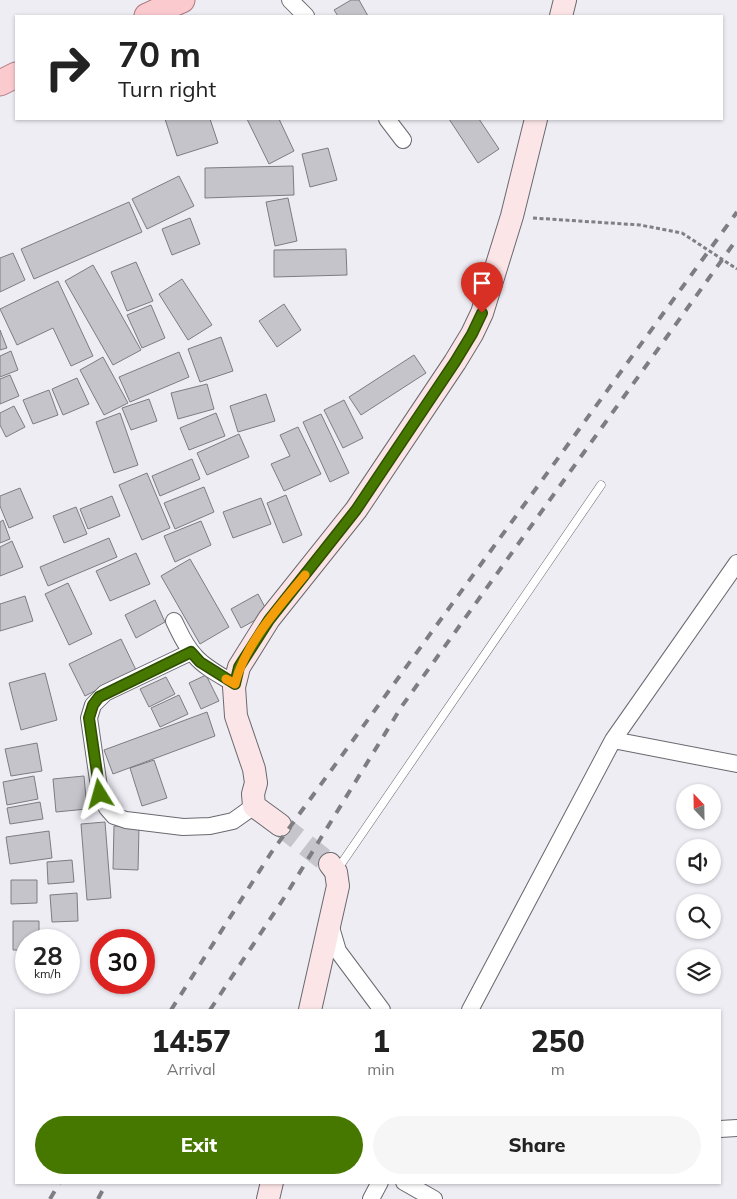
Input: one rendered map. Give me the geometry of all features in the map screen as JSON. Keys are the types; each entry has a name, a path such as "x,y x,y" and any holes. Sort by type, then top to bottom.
{"main road":[{"path":"148,15 182,0"},
{"path":"0,83 15,76"}],"street":[{"path":"290,0 305,15"},
{"path":"561,15 565,0"},
{"path":"388,120 403,140"},
{"path":"280,825 254,806 253,794 256,783 254,769 236,716 235,684 239,667 269,620 356,510 472,334 482,313 512,216 536,120"},
{"path":"471,1009 613,740 737,563"},
{"path":"174,621 191,652 200,662 235,684"},
{"path":"191,652 105,694 93,705 89,718 100,794 107,808 114,816 126,820 183,827 210,826 233,821 254,806"},
{"path":"613,740 737,764"},
{"path":"310,1009 338,886 333,868"},
{"path":"330,922 338,951 381,1009"},
{"path":"721,1129 737,1128"},
{"path":"268,1199 272,1184"},
{"path":"371,1199 379,1184"},
{"path":"408,1184 434,1199"}],"lane":[{"path":"333,868 601,485"}],"path":[{"path":"512,216 640,225 682,233 737,269"}],"building":[{"path":"351,0 359,0 367,15 337,15 334,10"},
{"path":"165,120 210,120 218,143 177,156"},
{"path":"247,120 279,120 294,151 269,164"},
{"path":"450,120 480,120 499,149 478,163"},
{"path":"328,148 337,180 310,187 302,154"},
{"path":"293,166 294,195 205,198 205,168"},
{"path":"179,176 194,206 147,229 132,199"},
{"path":"288,198 297,241 275,246 266,202"},
{"path":"129,202 142,232 34,279 21,249"},
{"path":"190,218 200,244 172,255 162,229"},
{"path":"346,249 347,275 274,277 274,250"},
{"path":"13,253 25,280 0,292 0,258"},
{"path":"136,262 153,301 127,311 111,272"},
{"path":"93,265 141,350 113,365 65,281"},
{"path":"182,279 212,325 188,340 159,294"},
{"path":"58,281 93,356 71,366 53,328 17,345 0,309"},
{"path":"284,304 301,330 277,347 259,321"},
{"path":"151,305 165,338 142,348 127,315"},
{"path":"0,330 7,348 0,350"},
{"path":"221,337 233,371 200,382 188,349"},
{"path":"11,351 18,370 0,377 0,356"},
{"path":"179,352 189,377 130,402 119,377"},
{"path":"414,355 426,373 361,415 349,397"},
{"path":"103,357 128,403 104,415 80,370"},
{"path":"10,375 19,396 0,404 0,379"},
{"path":"77,378 89,404 63,415 52,389"},
{"path":"207,384 214,409 178,419 171,393"},
{"path":"49,390 58,415 33,424 23,400"},
{"path":"266,394 275,421 238,432 230,406"},
{"path":"149,399 157,421 131,430 122,408"},
{"path":"344,400 363,438 343,448 324,410"},
{"path":"14,406 25,427 6,437 0,425 0,413"},
{"path":"120,413 138,465 114,473 96,422"},
{"path":"216,413 225,436 189,450 180,428"},
{"path":"321,414 349,473 330,482 303,422"},
{"path":"298,427 321,474 284,491 271,464 290,456 280,435"},
{"path":"239,434 249,457 207,475 197,453"},
{"path":"192,459 200,479 160,496 152,476"},
{"path":"147,473 170,528 142,540 119,485"},
{"path":"204,487 214,512 175,529 164,503"},
{"path":"20,488 33,518 9,528 0,506 0,496"},
{"path":"286,495 302,535 283,543 267,503"},
{"path":"112,496 120,516 88,529 80,509"},
{"path":"261,498 271,524 233,538 223,512"},
{"path":"76,507 87,534 64,543 53,516"},
{"path":"3,520 10,539 0,543 0,522"},
{"path":"201,521 211,545 175,562 164,536"},
{"path":"109,538 117,557 48,586 40,567"},
{"path":"12,541 23,567 0,576 0,547"},
{"path":"136,553 150,584 110,601 96,571"},
{"path":"190,559 229,627 200,644 161,576"},
{"path":"68,583 92,634 69,645 45,594"},
{"path":"258,594 268,613 241,628 231,609"},
{"path":"25,596 33,621 0,631 0,604"},
{"path":"155,600 165,622 136,638 125,615"},
{"path":"121,639 136,670 85,696 69,664"},
{"path":"45,673 57,720 21,730 9,683"},
{"path":"206,675 219,701 201,709 189,683"},
{"path":"166,677 175,694 149,707 140,689"},
{"path":"179,695 188,714 160,727 151,708"},
{"path":"207,712 215,736 113,774 104,750"},
{"path":"37,743 42,771 11,776 5,749"},
{"path":"154,760 167,798 142,806 130,768"},
{"path":"34,776 38,799 7,805 3,782"},
{"path":"84,776 87,809 56,812 53,779"},
{"path":"40,802 43,819 10,824 7,808"},
{"path":"105,822 111,898 87,900 81,824"},
{"path":"114,826 139,827 138,870 113,869"},
{"path":"49,831 52,858 10,864 6,837"},
{"path":"72,860 74,882 48,884 47,862"},
{"path":"11,880 37,880 37,903 11,904"},
{"path":"77,893 78,921 52,922 50,895"},
{"path":"13,921 39,921 39,929 15,929 15,950 13,950"}],"tunnel":[{"path":"280,825 330,864"}],"railway":[{"path":"172,1009 271,853 737,212"},
{"path":"211,1009 284,898 402,706 737,239"},
{"path":"50,1199 59,1184"},
{"path":"98,1199 106,1184"}],"slow traffic":[{"path":"226,679 235,684 239,667 269,620 305,575"}],"route":[{"path":"100,794 89,718 93,705 99,697 191,652 200,662 235,684 239,667 269,620 356,510 455,362 482,313"}]}
